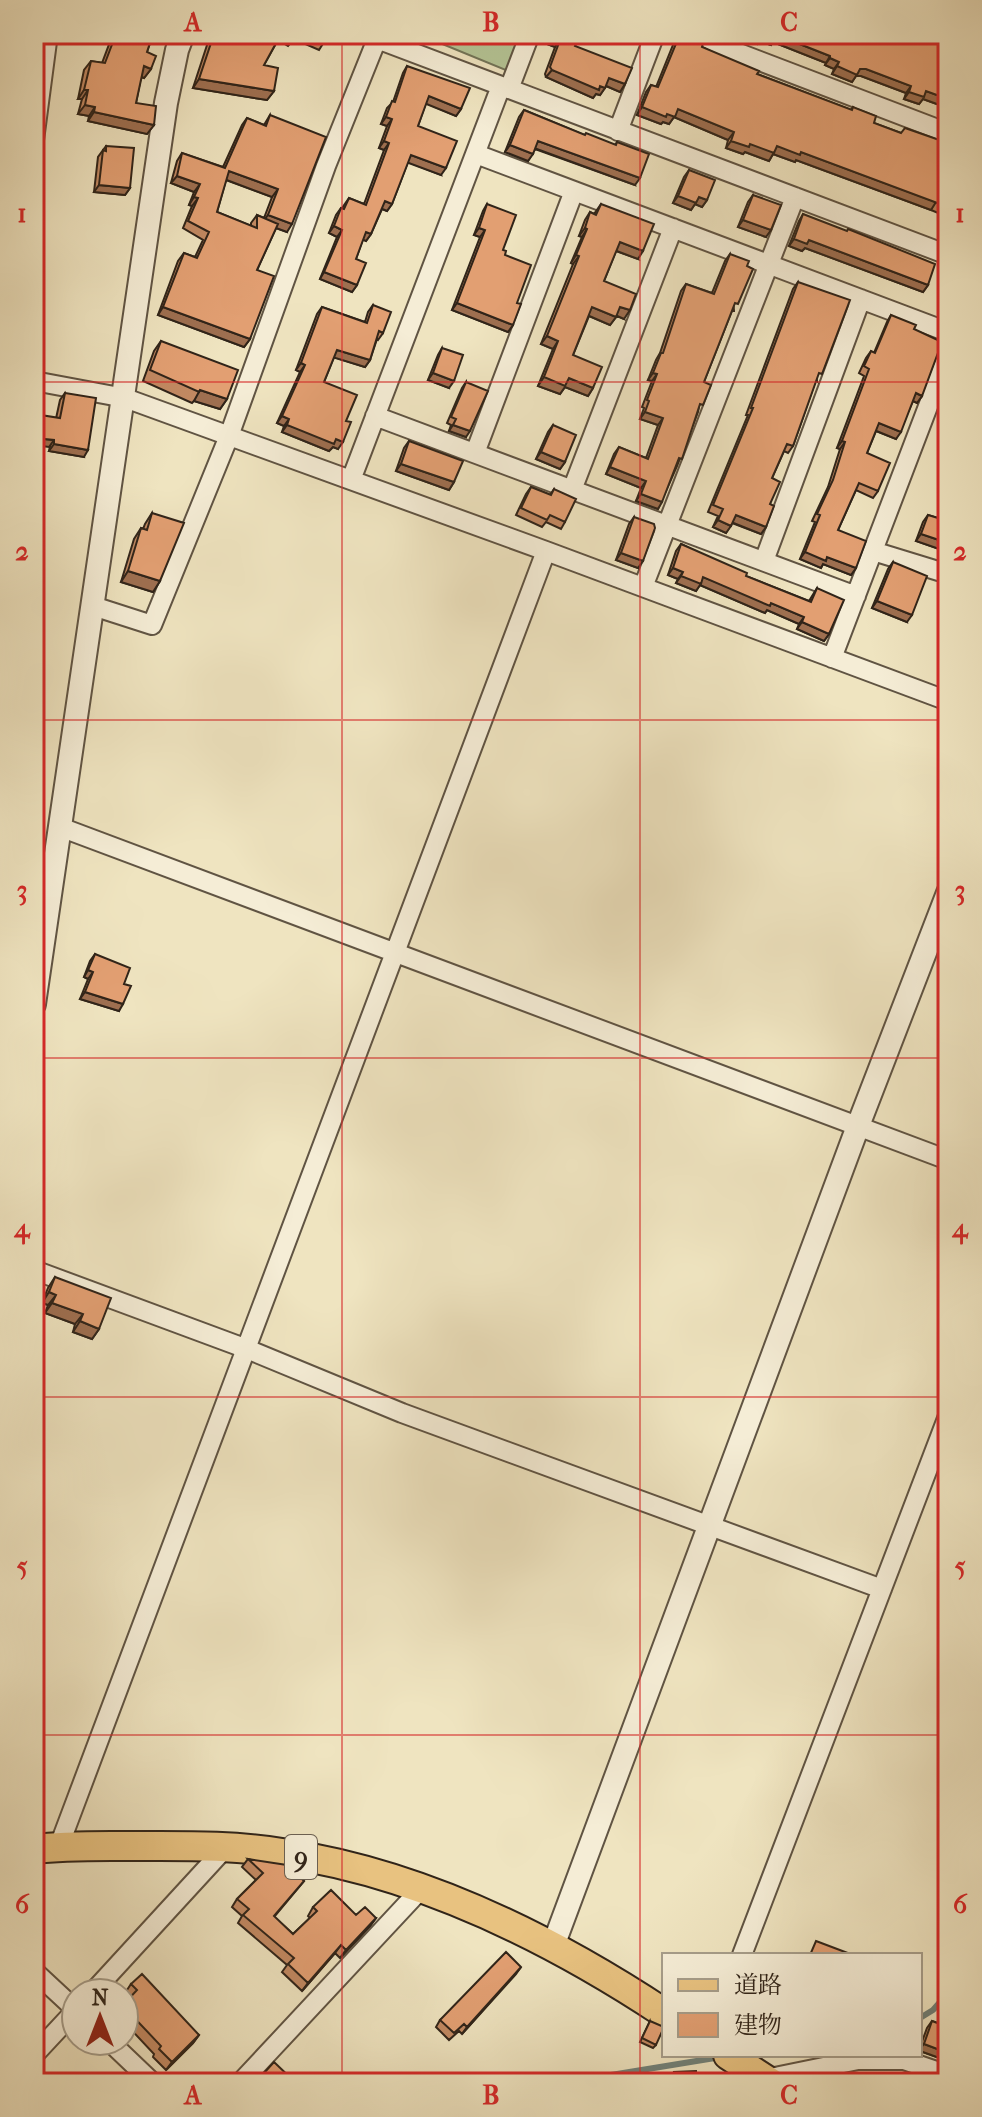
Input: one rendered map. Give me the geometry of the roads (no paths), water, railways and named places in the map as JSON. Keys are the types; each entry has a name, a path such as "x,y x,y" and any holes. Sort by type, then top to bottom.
{"main road":[{"name":"9","path":"46,1848 227,1846 284,1853 393,1878 500,1920 553,1946 601,1971 662,2012"},
{"path":"731,2057 764,2079"}],"street":[{"path":"34,140 48,34"},
{"path":"34,1004 166,103 183,34"},
{"path":"351,480 476,154 530,34"},
{"path":"618,131 655,34"},
{"path":"689,34 948,133"},
{"path":"93,606 152,625 229,436 373,36 948,255"},
{"path":"476,154 948,332"},
{"path":"475,453 574,191"},
{"path":"643,587 795,197"},
{"path":"572,490 673,228"},
{"path":"764,561 861,299"},
{"path":"832,658 948,354"},
{"path":"34,381 125,398 948,701"},
{"path":"375,416 856,596"},
{"path":"46,1848 247,1349 546,551"},
{"path":"873,551 948,574"},
{"path":"60,827 948,1160"},
{"path":"553,1946 857,1127 948,893"},
{"path":"34,1270 247,1349 402,1413 882,1589"},
{"path":"743,1953 948,1416"},
{"path":"107,1977 227,1846"},
{"path":"240,2083 421,1889"},
{"path":"34,1971 60,1995"},
{"path":"34,2055 60,2027"},
{"path":"126,2057 153,2083"},
{"path":"764,2079 858,2060 904,2060 948,2075"}],"waterway":[{"path":"922,2017 933,2010 948,1993"},
{"path":"592,2083 611,2075 721,2057"}]}
